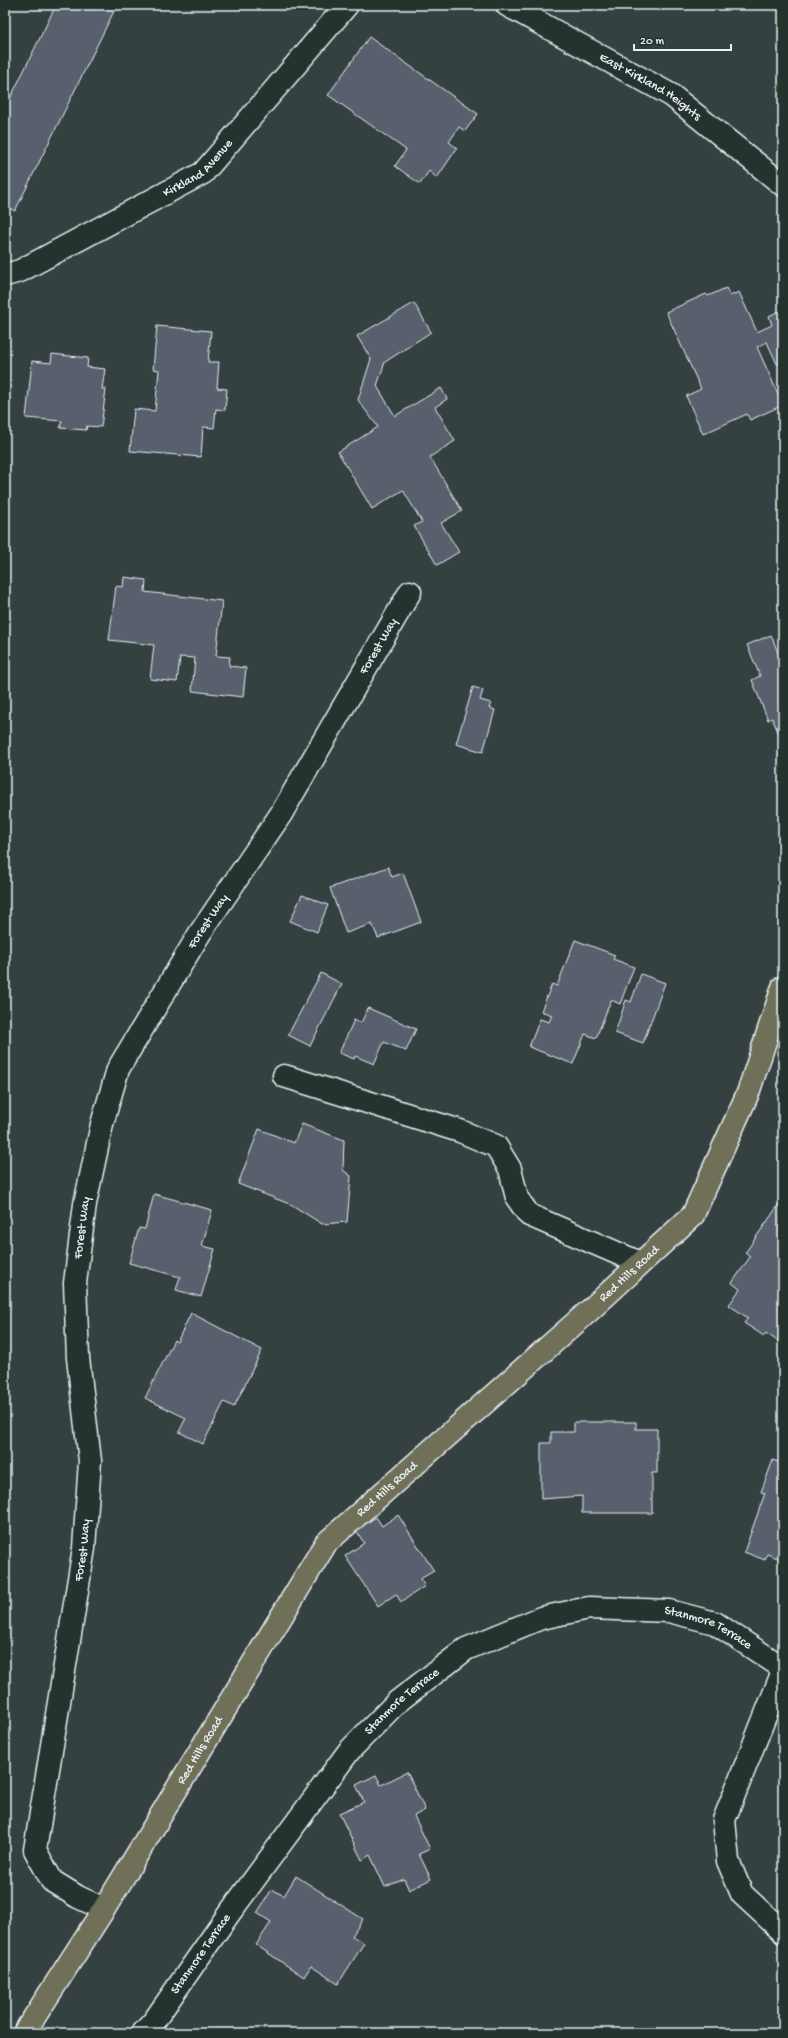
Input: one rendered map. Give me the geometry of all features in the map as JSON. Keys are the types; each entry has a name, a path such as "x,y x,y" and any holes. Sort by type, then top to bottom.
{"main road":[{"name":"Red Hills Road","path":"24,2033 104,1909 326,1542 693,1215 748,1092 783,987"}],"street":[{"name":"Kirkland Avenue","path":"5,275 20,271 202,173 347,5"},
{"name":"East Kirkland Heights","path":"507,5 671,96 783,185"},
{"name":"Forest Way","path":"104,1909 78,1897 52,1881 35,1850 84,1548 90,1461 78,1358 75,1283 85,1204 102,1124 118,1069 200,933 281,814 410,592"},
{"path":"284,1076 460,1131 496,1146 510,1169 517,1198 529,1216 640,1263"},
{"name":"Stanmore Terrace","path":"143,2033 154,2021 228,1915 348,1751 397,1702 466,1649 542,1618 589,1608 669,1611 715,1622 783,1668"},
{"path":"783,1671 724,1820 728,1861 742,1894 783,1932"}],"building":[{"path":"56,5 117,5 15,211 5,206 5,109"},
{"path":"369,37 478,114 465,131 459,127 449,142 457,148 437,178 429,171 420,184 395,166 406,150 328,95"},
{"path":"726,288 730,296 739,292 757,332 772,325 769,316 779,311 783,319 783,362 777,364 767,342 757,347 783,405 750,420 747,414 703,434 686,396 701,389 666,312 706,294 708,296"},
{"path":"414,303 431,332 385,362 377,386 395,416 441,388 447,399 435,407 455,441 430,457 462,511 441,523 459,552 437,565 414,526 422,522 403,490 372,509 338,452 378,427 358,400 371,359 357,336"},
{"path":"157,326 211,331 208,362 219,362 217,388 227,389 225,410 216,409 214,428 203,427 201,457 130,451 134,409 155,411 159,370 153,369"},
{"path":"52,354 88,358 87,367 105,369 102,389 106,389 101,427 87,426 86,430 60,428 62,421 26,418 32,361 51,363"},
{"path":"124,577 146,580 145,592 222,601 216,656 230,657 229,666 246,668 243,697 192,691 195,658 180,657 177,682 150,679 154,645 109,640 116,586 123,587"},
{"path":"771,635 783,665 783,743 772,718 768,720 752,680 760,676 747,645"},
{"path":"473,687 483,690 480,700 491,703 489,708 495,710 483,752 456,744"},
{"path":"388,867 392,877 403,873 421,922 378,938 372,924 346,933 330,888"},
{"path":"302,895 328,905 317,932 290,921"},
{"path":"575,940 615,955 613,959 634,967 620,1004 611,1000 596,1038 585,1034 573,1064 529,1047 540,1019 549,1022 552,1015 541,1011 552,984 557,986"},
{"path":"321,973 342,984 310,1046 288,1035"},
{"path":"641,974 665,983 643,1043 615,1033 626,1000 631,1002"},
{"path":"368,1008 416,1029 406,1051 384,1042 374,1064 355,1056 354,1059 339,1053 354,1020 361,1023"},
{"path":"302,1124 344,1140 343,1170 351,1176 347,1222 322,1224 292,1205 238,1184 259,1129 294,1143"},
{"path":"154,1194 212,1210 202,1246 215,1249 201,1297 176,1290 180,1277 129,1263 139,1228 145,1229"},
{"path":"782,1200 783,1345 766,1333 764,1336 744,1323 748,1318 729,1305 740,1289 732,1283 750,1257 745,1253"},
{"path":"191,1313 262,1350 234,1407 224,1402 203,1444 179,1432 186,1418 145,1398 174,1340 177,1342"},
{"path":"574,1422 636,1422 636,1429 657,1429 657,1473 652,1473 652,1513 582,1513 582,1496 541,1499 541,1443 551,1443 551,1432 574,1432"},
{"path":"773,1460 783,1464 783,1560 767,1554 765,1560 744,1552 765,1493 761,1492"},
{"path":"398,1515 434,1571 420,1579 425,1586 401,1602 396,1594 378,1606 345,1556 364,1543 356,1530 376,1517 382,1526"},
{"path":"407,1772 425,1810 414,1816 430,1849 419,1854 431,1879 409,1890 404,1879 385,1887 370,1855 362,1860 339,1813 364,1802 356,1785 376,1775 381,1785"},
{"path":"296,1876 363,1919 352,1936 364,1943 338,1984 311,1966 304,1977 256,1945 271,1922 257,1913 272,1889 284,1896"}]}
